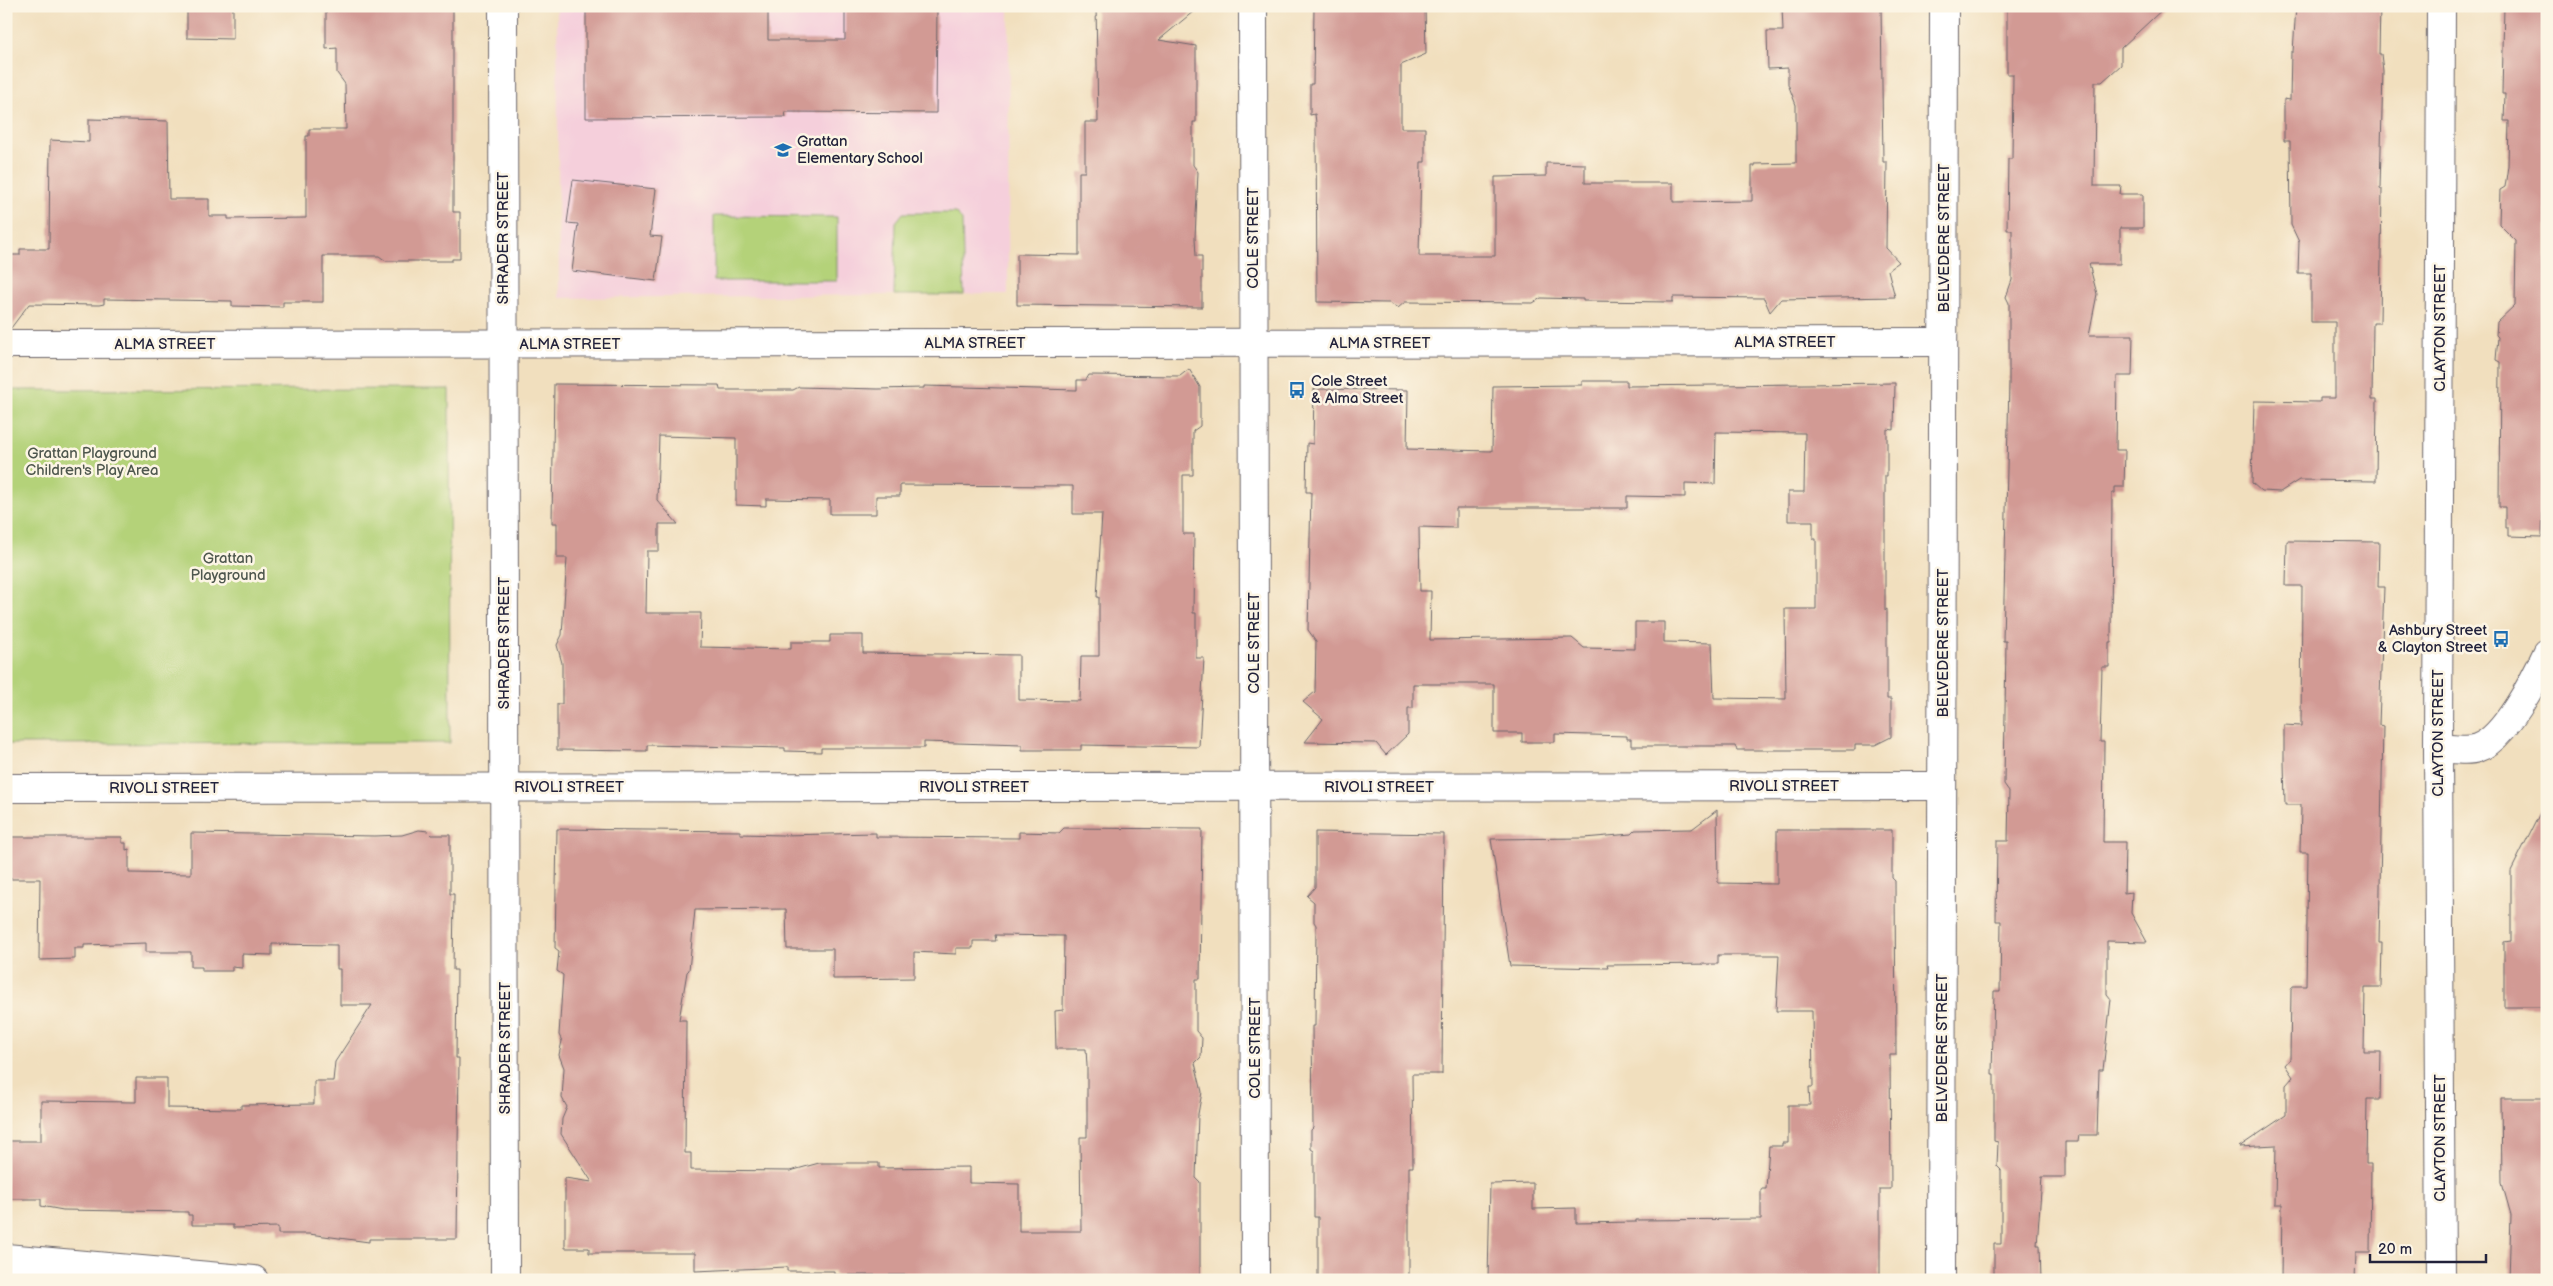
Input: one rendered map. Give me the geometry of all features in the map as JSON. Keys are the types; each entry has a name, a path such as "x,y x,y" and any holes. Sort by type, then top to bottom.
{"street":[{"name":"SHRADER STREET","path":"503,6 505,1280"},
{"name":"COLE STREET","path":"1253,6 1255,1280"},
{"name":"BELVEDERE STREET","path":"1941,1280 1944,6"},
{"name":"CLAYTON STREET","path":"2441,6 2438,748 2441,1280"},
{"name":"ALMA STREET","path":"6,344 1944,342"},
{"path":"2438,748 2476,748 2498,732 2520,704 2547,653"},
{"name":"RIVOLI STREET","path":"6,788 1942,786"},
{"path":"6,1258 254,1280"}],"shaded area":[{"name":"Grattan Elementary School","path":"557,6 1009,6 1008,294 559,298"}],"green space":[{"path":"903,213 955,213 962,220 964,295 894,295 896,222"},
{"path":"714,216 837,217 837,281 714,281"},
{"name":"Grattan Playground","path":"449,389 450,743 6,744 6,390"}],"building":[{"path":"187,6 233,6 233,39 187,38"},
{"path":"326,6 453,6 453,212 460,212 460,259 452,259 452,261 386,261 379,256 323,256 323,302 283,302 283,307 232,306 232,301 104,299 104,304 99,305 29,304 11,328 6,328 6,255 20,255 20,249 49,249 50,140 89,142 89,119 168,121 169,199 209,199 209,216 228,216 228,219 306,218 306,136 309,136 309,129 346,129 345,84 337,73 337,48 326,49"},
{"path":"586,6 768,6 768,40 845,40 845,6 937,6 936,113 785,112 786,117 586,118"},
{"path":"1096,6 1200,6 1159,40 1196,46 1196,122 1193,122 1193,165 1198,172 1195,238 1196,256 1202,256 1202,307 1017,305 1017,254 1079,255 1079,172 1085,172 1085,122 1098,122"},
{"path":"1314,6 1425,6 1426,54 1401,65 1401,128 1425,128 1425,162 1421,162 1419,256 1495,256 1495,177 1546,176 1546,163 1585,164 1585,183 1673,183 1673,202 1752,201 1752,166 1755,166 1755,164 1796,163 1796,105 1788,84 1788,68 1768,69 1767,31 1783,31 1782,6 1881,6 1883,162 1887,162 1886,248 1899,262 1888,270 1895,297 1781,299 1770,312 1764,298 1673,297 1673,302 1583,301 1583,299 1541,298 1533,303 1405,302 1398,308 1389,303 1317,302 1316,123 1315,114 1310,115 1310,84 1313,84"},
{"path":"2007,6 2166,6 2121,48 2121,65 2102,82 2095,82 2094,186 2121,186 2120,194 2143,194 2143,228 2120,228 2120,264 2089,264 2097,294 2089,335 2133,335 2132,376 2117,376 2116,450 2125,450 2124,487 2115,487 2115,493 2112,493 2111,642 2109,642 2109,667 2102,667 2100,742 2104,742 2103,842 2125,842 2124,893 2132,892 2131,913 2147,942 2107,941 2107,994 2111,999 2103,1070 2099,1070 2097,1135 2079,1135 2078,1142 2065,1142 2065,1177 2042,1177 2037,1245 2040,1245 2041,1280 1994,1280 1994,1244 2001,1244 2001,1170 1997,1166 1998,1142 1994,1141 1994,1074 1992,1074 1994,991 2000,991 2001,921 1996,921 1997,841 2008,841 2009,791 2004,784 2006,641 2003,641 2009,383 2009,303 2006,297 2012,280 2012,230 2007,230 2008,159 2012,159 2013,74 2007,74"},
{"path":"2296,6 2380,6 2379,54 2381,54 2383,71 2380,188 2382,189 2380,323 2373,323 2372,399 2377,399 2376,481 2299,480 2280,492 2261,491 2252,483 2254,401 2320,402 2320,398 2335,398 2335,322 2311,322 2311,273 2298,273 2299,242 2291,225 2290,141 2284,141 2284,99 2290,100 2291,52 2293,52"},
{"path":"2504,6 2547,6 2547,508 2543,507 2542,537 2508,536 2508,528 2505,528 2505,507 2499,507 2500,362 2496,360 2498,337 2496,335 2497,322 2515,305 2516,241 2499,224 2500,190 2505,187 2508,166 2509,121 2504,121 2505,94 2502,94"},
{"path":"573,180 656,189 650,236 662,237 656,281 572,271 578,224 567,223"},
{"path":"1189,369 1200,387 1200,426 1193,431 1193,475 1183,475 1183,534 1194,534 1193,613 1196,613 1196,658 1204,658 1199,747 1081,745 1081,750 1022,750 1022,745 924,742 924,748 821,748 821,752 785,751 785,748 647,745 647,751 557,750 557,704 562,704 562,663 557,645 562,635 567,558 557,558 557,523 552,523 554,384 719,385 720,390 793,390 799,387 877,389 924,388 924,386 1077,390 1077,380 1086,380 1089,375 1180,376","holes":["659,436 736,438 736,505 766,506 766,499 830,500 830,514 876,514 876,496 900,496 900,485 1073,486 1073,514 1102,514 1097,597 1099,597 1099,656 1081,656 1080,701 1019,700 1019,655 863,653 863,635 830,635 830,642 791,642 791,649 700,647 701,613 646,613 647,551 659,551 659,524 678,524 657,500"]},
{"path":"1582,381 1627,381 1627,386 1895,383 1894,430 1887,429 1887,476 1885,476 1887,699 1891,699 1891,737 1875,745 1855,745 1855,750 1737,750 1735,746 1631,746 1631,739 1627,739 1627,736 1555,734 1555,742 1522,742 1522,733 1494,733 1494,684 1413,684 1413,708 1408,708 1408,734 1386,755 1376,743 1305,742 1323,719 1303,702 1315,692 1316,641 1308,630 1311,492 1306,492 1307,443 1313,444 1314,389 1408,390 1407,449 1492,451 1493,386 1582,385","holes":["1716,432 1805,433 1804,492 1788,492 1788,521 1813,521 1813,539 1816,539 1816,609 1785,609 1786,699 1714,698 1712,643 1664,642 1664,622 1635,622 1635,649 1584,648 1572,638 1430,640 1431,591 1420,591 1419,527 1456,528 1456,508 1627,508 1627,496 1685,497 1685,483 1715,484"]},
{"path":"2287,541 2379,542 2378,587 2384,587 2379,725 2383,726 2379,943 2382,943 2381,987 2365,987 2364,1052 2381,1052 2380,1099 2367,1099 2366,1164 2371,1164 2370,1253 2356,1253 2355,1280 2281,1280 2282,1204 2275,1204 2276,1145 2239,1147 2286,1115 2286,1085 2293,1077 2285,1065 2290,1059 2291,990 2293,986 2306,986 2308,852 2300,852 2301,805 2285,805 2284,725 2301,726 2302,586 2286,586"},
{"path":"2547,799 2547,1007 2504,1007 2504,942 2511,941 2511,871"},
{"path":"1717,810 1718,883 1777,884 1777,830 1892,830 1892,878 1895,881 1896,1055 1890,1055 1891,1189 1880,1189 1880,1280 1488,1280 1490,1184 1533,1183 1533,1209 1576,1208 1576,1223 1636,1222 1636,1220 1761,1219 1761,1189 1766,1189 1769,1146 1782,1146 1782,1143 1788,1143 1788,1105 1810,1105 1809,1087 1813,1087 1812,1011 1776,1011 1779,955 1718,955 1718,964 1607,965 1608,968 1510,966 1491,839 1584,838 1631,834 1635,830 1692,829"},
{"path":"1064,828 1202,829 1200,979 1196,979 1196,1031 1202,1038 1201,1057 1195,1063 1202,1092 1198,1114 1196,1178 1200,1182 1200,1280 928,1280 928,1278 908,1278 908,1275 834,1275 834,1271 787,1271 787,1267 695,1271 695,1253 589,1253 589,1248 565,1248 565,1178 592,1182 561,1134 562,1119 567,1107 562,1098 564,1068 559,1055 562,1041 559,1035 563,975 557,971 559,951 555,948 557,829 740,831 740,834 782,835 876,833 876,837 1019,838 1019,832 1059,833","holes":["786,909 787,949 833,949 833,979 914,978 914,952 956,954 956,948 973,948 973,941 996,941 995,935 1064,936 1063,1010 1055,1011 1056,1049 1086,1049 1087,1066 1087,1137 1080,1137 1081,1231 1019,1231 1019,1184 969,1183 969,1167 879,1168 879,1163 819,1163 790,1171 691,1170 691,1153 685,1153 686,1020 679,1020 687,972 689,970 695,910"]},
{"path":"419,830 428,831 432,835 450,835 450,894 454,894 453,970 457,970 456,1058 459,1058 457,1239 369,1239 369,1242 309,1234 278,1234 278,1227 233,1228 233,1225 192,1225 192,1215 188,1215 188,1212 63,1210 41,1206 41,1199 6,1199 6,1141 41,1141 41,1101 136,1102 136,1078 167,1078 167,1108 241,1109 241,1105 314,1104 314,1081 333,1081 335,1062 372,1005 340,1005 340,969 337,969 337,945 272,944 272,955 242,954 242,968 232,967 232,971 202,971 202,967 191,967 191,952 146,952 146,943 84,945 84,948 75,948 75,959 39,960 40,879 6,879 6,837 122,837 122,843 126,843 126,850 129,849 129,873 191,874 191,833 375,836 402,835"},
{"path":"1315,832 1444,834 1442,1074 1412,1074 1413,1167 1409,1167 1409,1280 1318,1280 1318,1217 1314,1217 1314,1151 1311,1149 1311,1130 1313,1128 1312,1026 1315,1026 1316,925 1314,922 1314,902 1307,896 1315,887"},
{"path":"2501,1098 2547,1098 2547,1280 2509,1280 2511,1215 2502,1183"}],"place":[{"name":"Grattan Elementary School","path":"783,150"},
{"name":"Cole Street & Alma Street","path":"1297,390"},
{"name":"Ashbury Street & Clayton Street","path":"2501,639"}],"park label":[{"name":"Grattan Playground Children's Play Area","path":"92,462"}]}
